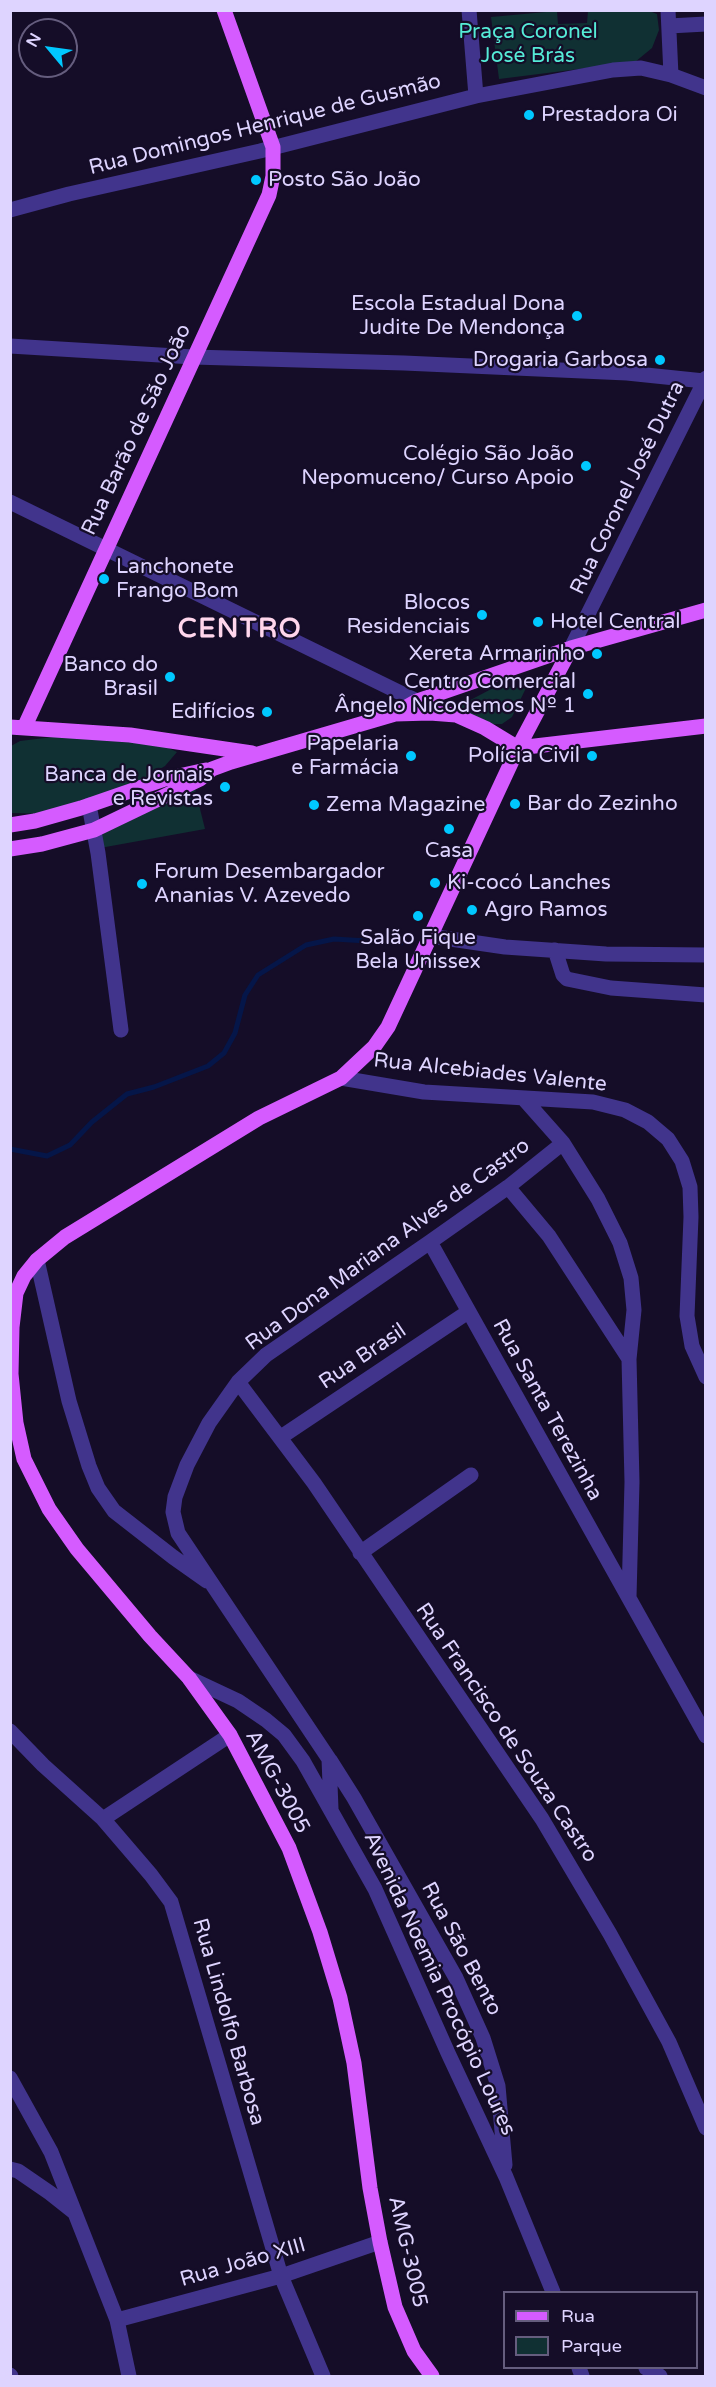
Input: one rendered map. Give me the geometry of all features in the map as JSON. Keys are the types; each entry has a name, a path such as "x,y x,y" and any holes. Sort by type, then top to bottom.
{"main road":[{"path":"224,10 273,147"},
{"name":"Rua Barão de São João","path":"17,728 106,548 269,195 273,176 273,147"},
{"path":"394,714 417,701 571,648 705,610"},
{"name":"AMG-3005","path":"431,2376 414,2351 395,2307 370,2188 354,2063 340,1998 320,1932 289,1848 230,1735 189,1678 150,1636 77,1549 49,1509 24,1459 16,1423 11,1374 13,1297 24,1276 37,1260 65,1237 259,1118 341,1078 374,1047 388,1027 518,748 571,648"},
{"path":"10,825 35,821 89,806 165,779 197,770 212,769 255,754 394,714 430,712 456,715 485,728 518,748 705,726"},
{"path":"17,728 141,736 255,754"},
{"path":"10,849 42,844 94,830 200,779 212,769"}],"street":[{"path":"469,10 476,96"},
{"path":"668,10 671,75"},
{"path":"669,26 705,24"},
{"name":"Rua Domingos Henrique de Gusmão","path":"10,210 476,96 613,70 641,68 671,75 705,88"},
{"path":"10,346 193,357 616,373 705,380"},
{"name":"Rua Coronel José Dutra","path":"571,648 705,380"},
{"path":"10,502 417,701"},
{"path":"89,806 98,853 121,1030"},
{"path":"430,936 505,947 606,954 705,955"},
{"path":"555,950 563,975 567,979 612,988 705,995"},
{"name":"Rua Alcebiades Valente","path":"341,1078 424,1092 593,1102 625,1110 648,1122 668,1139 682,1161 690,1187 687,1316 692,1346 705,1377"},
{"path":"524,1099 563,1143 598,1199 620,1243 631,1278 634,1310 629,1359 632,1482 629,1597"},
{"name":"Rua Dona Mariana Alves de Castro","path":"212,1585 178,1533 172,1512 187,1465 209,1423 238,1382 266,1355 508,1187 563,1143"},
{"path":"508,1187 549,1236 629,1359"},
{"name":"Rua Santa Terezinha","path":"430,1242 705,1736"},
{"path":"37,1260 69,1401 98,1488 114,1511 212,1585"},
{"name":"Rua Brasil","path":"281,1437 468,1312"},
{"name":"Rua Francisco de Souza Castro","path":"238,1382 281,1437 542,1819 610,1934 669,2042 705,2128"},
{"path":"360,1553 471,1475"},
{"name":"Rua São Bento","path":"212,1585 354,1797 456,1978 483,2038 498,2086 506,2176"},
{"name":"Avenida Noemia Procópio Loures","path":"189,1678 238,1701 284,1735 303,1761 375,1888 448,2053 506,2176 554,2290"},
{"name":"Rua Lindolfo Barbosa","path":"10,1731 43,1765 103,1819 171,1902 281,2276 322,2376"},
{"path":"103,1819 230,1735"},
{"path":"329,1759 331,1809"},
{"path":"10,2079 51,2152 117,2320 129,2376"},
{"path":"10,2169 42,2187 74,2212"},
{"name":"Rua João XIII","path":"117,2320 281,2276 380,2242"}],"green space":[{"name":"Praça Coronel José Brás","path":"557,11 558,24 587,23 588,11 649,11 657,14 659,30 652,48 635,62 499,79 491,17"},
{"path":"497,686 526,688 512,717 502,724 491,724 461,710 459,706"},
{"path":"53,737 84,737 164,746 177,752 165,766 121,792 52,814 11,813 11,746 20,741"},
{"path":"194,785 205,829 100,848 103,829"}],"waterway":[{"path":"10,1149 47,1156 70,1145 92,1122 127,1094 154,1087 208,1066 224,1053 235,1033 245,995 258,975 306,945 334,939 401,943"}],"place":[{"name":"Prestadora Oi","path":"529,115"},
{"name":"Posto São João","path":"256,180"},
{"name":"Escola Estadual Dona Judite De Mendonça","path":"577,316"},
{"name":"Drogaria Garbosa","path":"660,360"},
{"name":"Colégio São João Nepomuceno/ Curso Apoio","path":"586,466"},
{"name":"Lanchonete Frango Bom","path":"104,579"},
{"name":"Blocos Residenciais","path":"482,615"},
{"name":"Hotel Central","path":"538,622"},
{"name":"Xereta Armarinho","path":"597,654"},
{"name":"Banco do Brasil","path":"170,677"},
{"name":"Centro Comercial Ângelo Nicodemos Nº 1","path":"588,694"},
{"name":"Edifícios","path":"267,712"},
{"name":"Papelaria e Farmácia","path":"411,756"},
{"name":"Polícia Civil","path":"592,756"},
{"name":"Banca de Jornais e Revistas","path":"225,787"},
{"name":"Bar do Zezinho","path":"515,804"},
{"name":"Zema Magazine","path":"314,805"},
{"name":"Casa","path":"449,829"},
{"name":"Ki-cocó Lanches","path":"435,883"},
{"name":"Forum Desembargador Ananias V. Azevedo","path":"142,884"},
{"name":"Agro Ramos","path":"472,910"},
{"name":"Salão Fique Bela Unissex","path":"418,916"}],"district":[{"name":"CENTRO","path":"240,630"}]}
